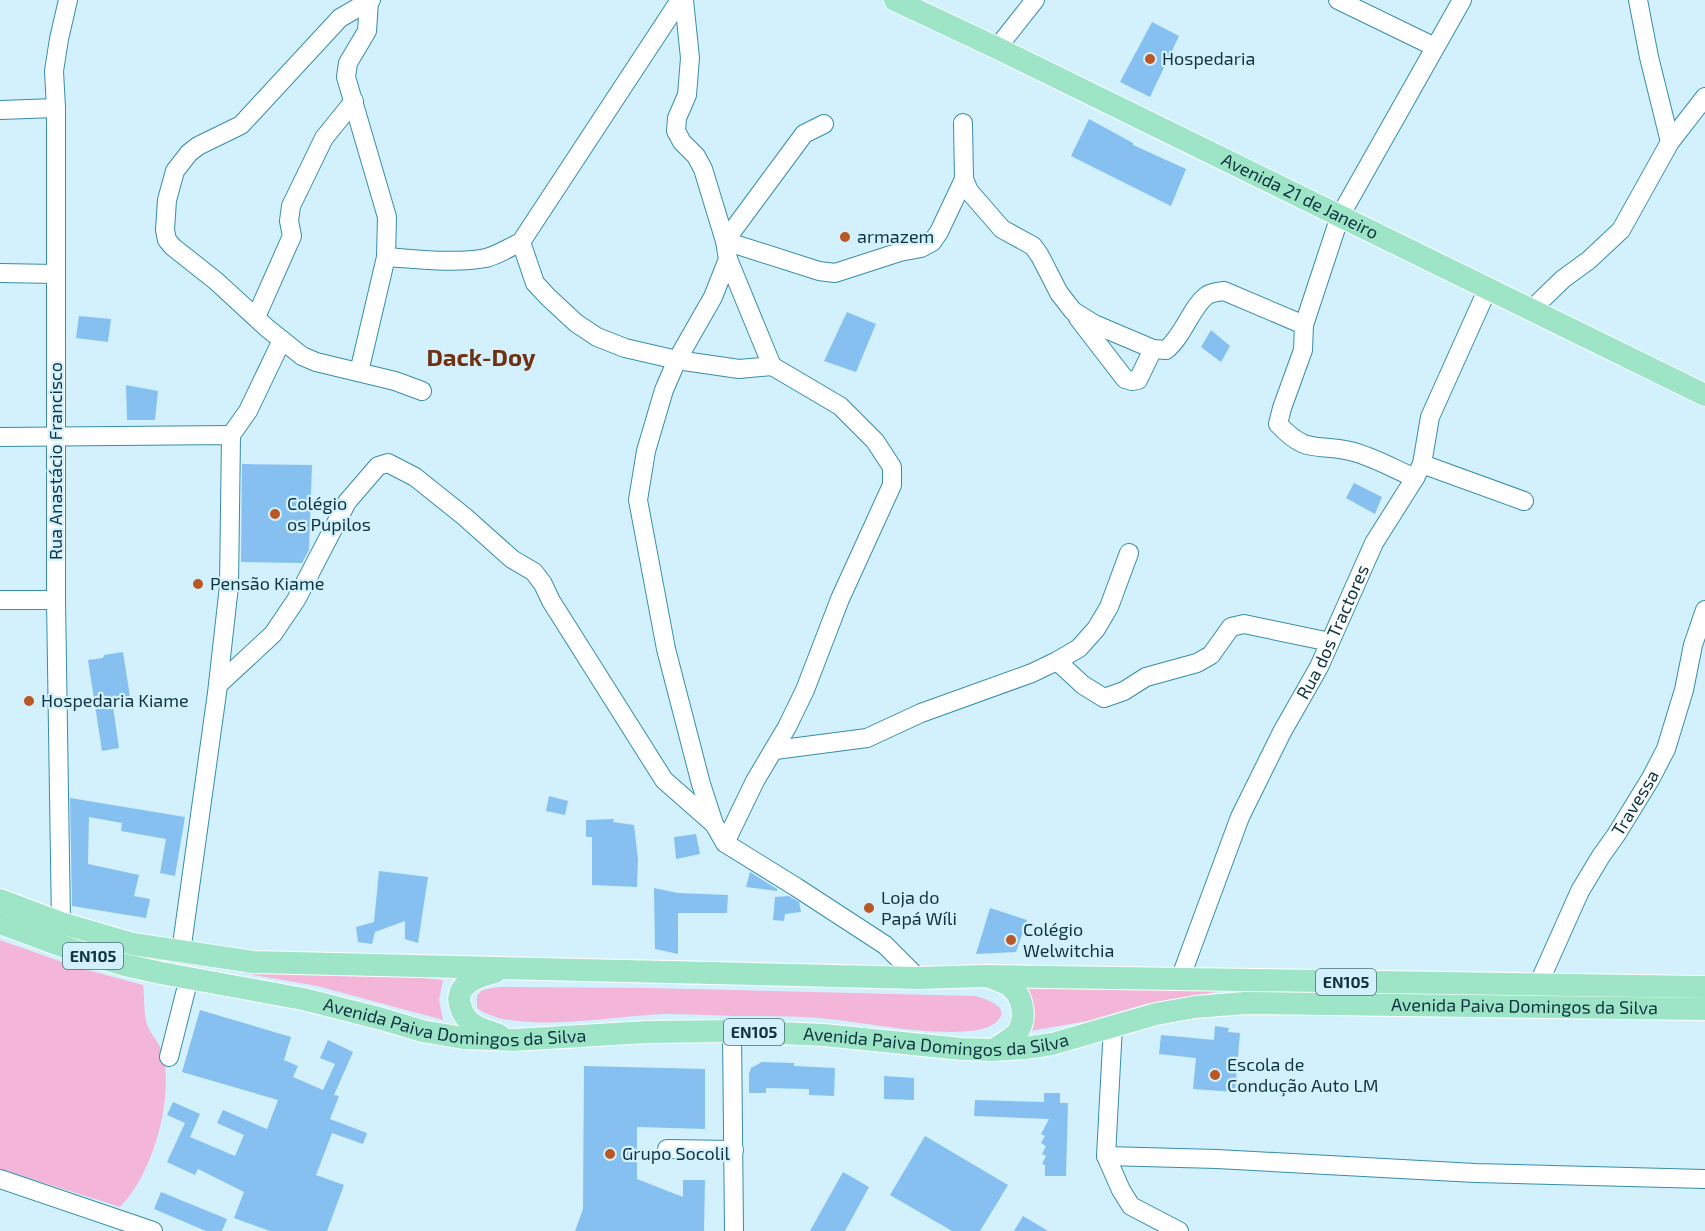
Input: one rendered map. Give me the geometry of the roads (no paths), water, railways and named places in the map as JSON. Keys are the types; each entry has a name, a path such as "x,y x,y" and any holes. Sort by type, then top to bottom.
{"main road":[{"name":"Avenida 21 de Janeiro","path":"895,0 1705,395"},
{"name":"Avenida Paiva Domingos da Silva","path":"0,900 60,923 133,944 253,962 918,978 986,976 1705,987"},
{"name":"Avenida Paiva Domingos da Silva","path":"0,923 73,950 134,967 303,999 432,1034 463,1038 514,1040 647,1032 732,1031 824,1035 937,1047 993,1050 1052,1044 1156,1014 1245,1002 1705,1009"},
{"path":"514,968 481,975 467,982 460,992 459,1003 464,1017 474,1026 514,1040"},
{"path":"986,976 1010,986 1022,1006 1023,1019 1016,1034 993,1050"}],"street":[{"name":"Rua Anastácio Francisco","path":"60,923 54,71 68,0"},
{"path":"386,257 423,260 475,259 488,257 521,242 682,0"},
{"path":"682,0 690,58 687,95 677,118 676,131 704,169 727,250 772,366"},
{"path":"997,48 1035,0"},
{"path":"1338,0 1435,46"},
{"path":"1462,0 1340,216 1304,325 1303,350 1278,424 1292,439 1309,446 1350,451 1524,501"},
{"path":"1638,0 1670,142"},
{"path":"359,372 386,257 387,217 346,77 348,63 368,31 370,1"},
{"path":"370,1 340,18 241,125 198,146 189,153 176,171 167,200 165,230 167,240 173,247 216,280 256,318 302,356 316,362 395,381 422,391"},
{"path":"1532,309 1563,279 1589,260 1621,230 1670,142 1705,97"},
{"path":"256,318 292,236 289,221 291,206 324,138 354,101"},
{"path":"0,110 56,108"},
{"path":"963,123 964,179 969,190 1002,229 1033,246 1059,293 1125,379 1138,380 1153,349"},
{"path":"824,124 804,134 727,250 713,297 664,390 646,451 638,500 666,650 701,784 714,824 724,843 885,945 918,978"},
{"path":"727,250 835,273 900,252 921,248 932,242 939,232 964,179"},
{"path":"521,242 536,282 548,297 576,323 597,337 625,348 678,360 739,369 772,366 840,406 875,441 892,467 891,485 840,599 805,690 724,843"},
{"path":"0,273 56,274"},
{"name":"Rua dos Tractores","path":"1180,980 1240,817 1282,732 1319,667 1374,543 1418,471 1430,417 1488,288"},
{"path":"1073,311 1094,324 1153,349 1166,350 1176,342 1204,297 1213,292 1224,291 1304,325"},
{"path":"181,952 230,586 231,435 248,411 282,340"},
{"path":"0,438 231,435"},
{"path":"218,685 273,634 296,600 347,502 378,466 388,463 415,477 512,559 534,572 664,780 714,824"},
{"path":"775,750 867,738 921,713 1032,673 1057,661 1079,648 1096,628 1109,606 1129,553"},
{"path":"0,600 56,600"},
{"name":"Travessa","path":"1538,985 1580,891 1651,778 1666,749 1684,690 1693,645 1705,610"},
{"path":"1057,661 1083,685 1104,698 1124,691 1146,677 1204,659 1211,655 1231,627 1244,624 1330,642"},
{"path":"169,1057 189,978"},
{"path":"1113,1026 1106,1156 1131,1206 1179,1231"},
{"path":"732,1031 734,1231"},
{"path":"667,1149 734,1150"},
{"path":"1106,1156 1217,1159 1475,1173 1705,1179"},
{"path":"0,1179 153,1231"},
{"path":"733,1207 745,1231"}],"place":[{"name":"Hospedaria","path":"1150,59"},
{"name":"armazem","path":"845,237"},
{"name":"Colégio os Pupilos","path":"275,514"},
{"name":"Pensão Kiame","path":"198,584"},
{"name":"Hospedaria Kiame","path":"29,701"},
{"name":"Loja do Papá Wíli","path":"869,908"},
{"name":"Colégio Welwitchia","path":"1011,940"},
{"name":"Escola de Condução Auto LM","path":"1215,1075"},
{"name":"Grupo Socolil","path":"610,1154"}],"district":[{"name":"Dack-Doy","path":"481,358"}]}
